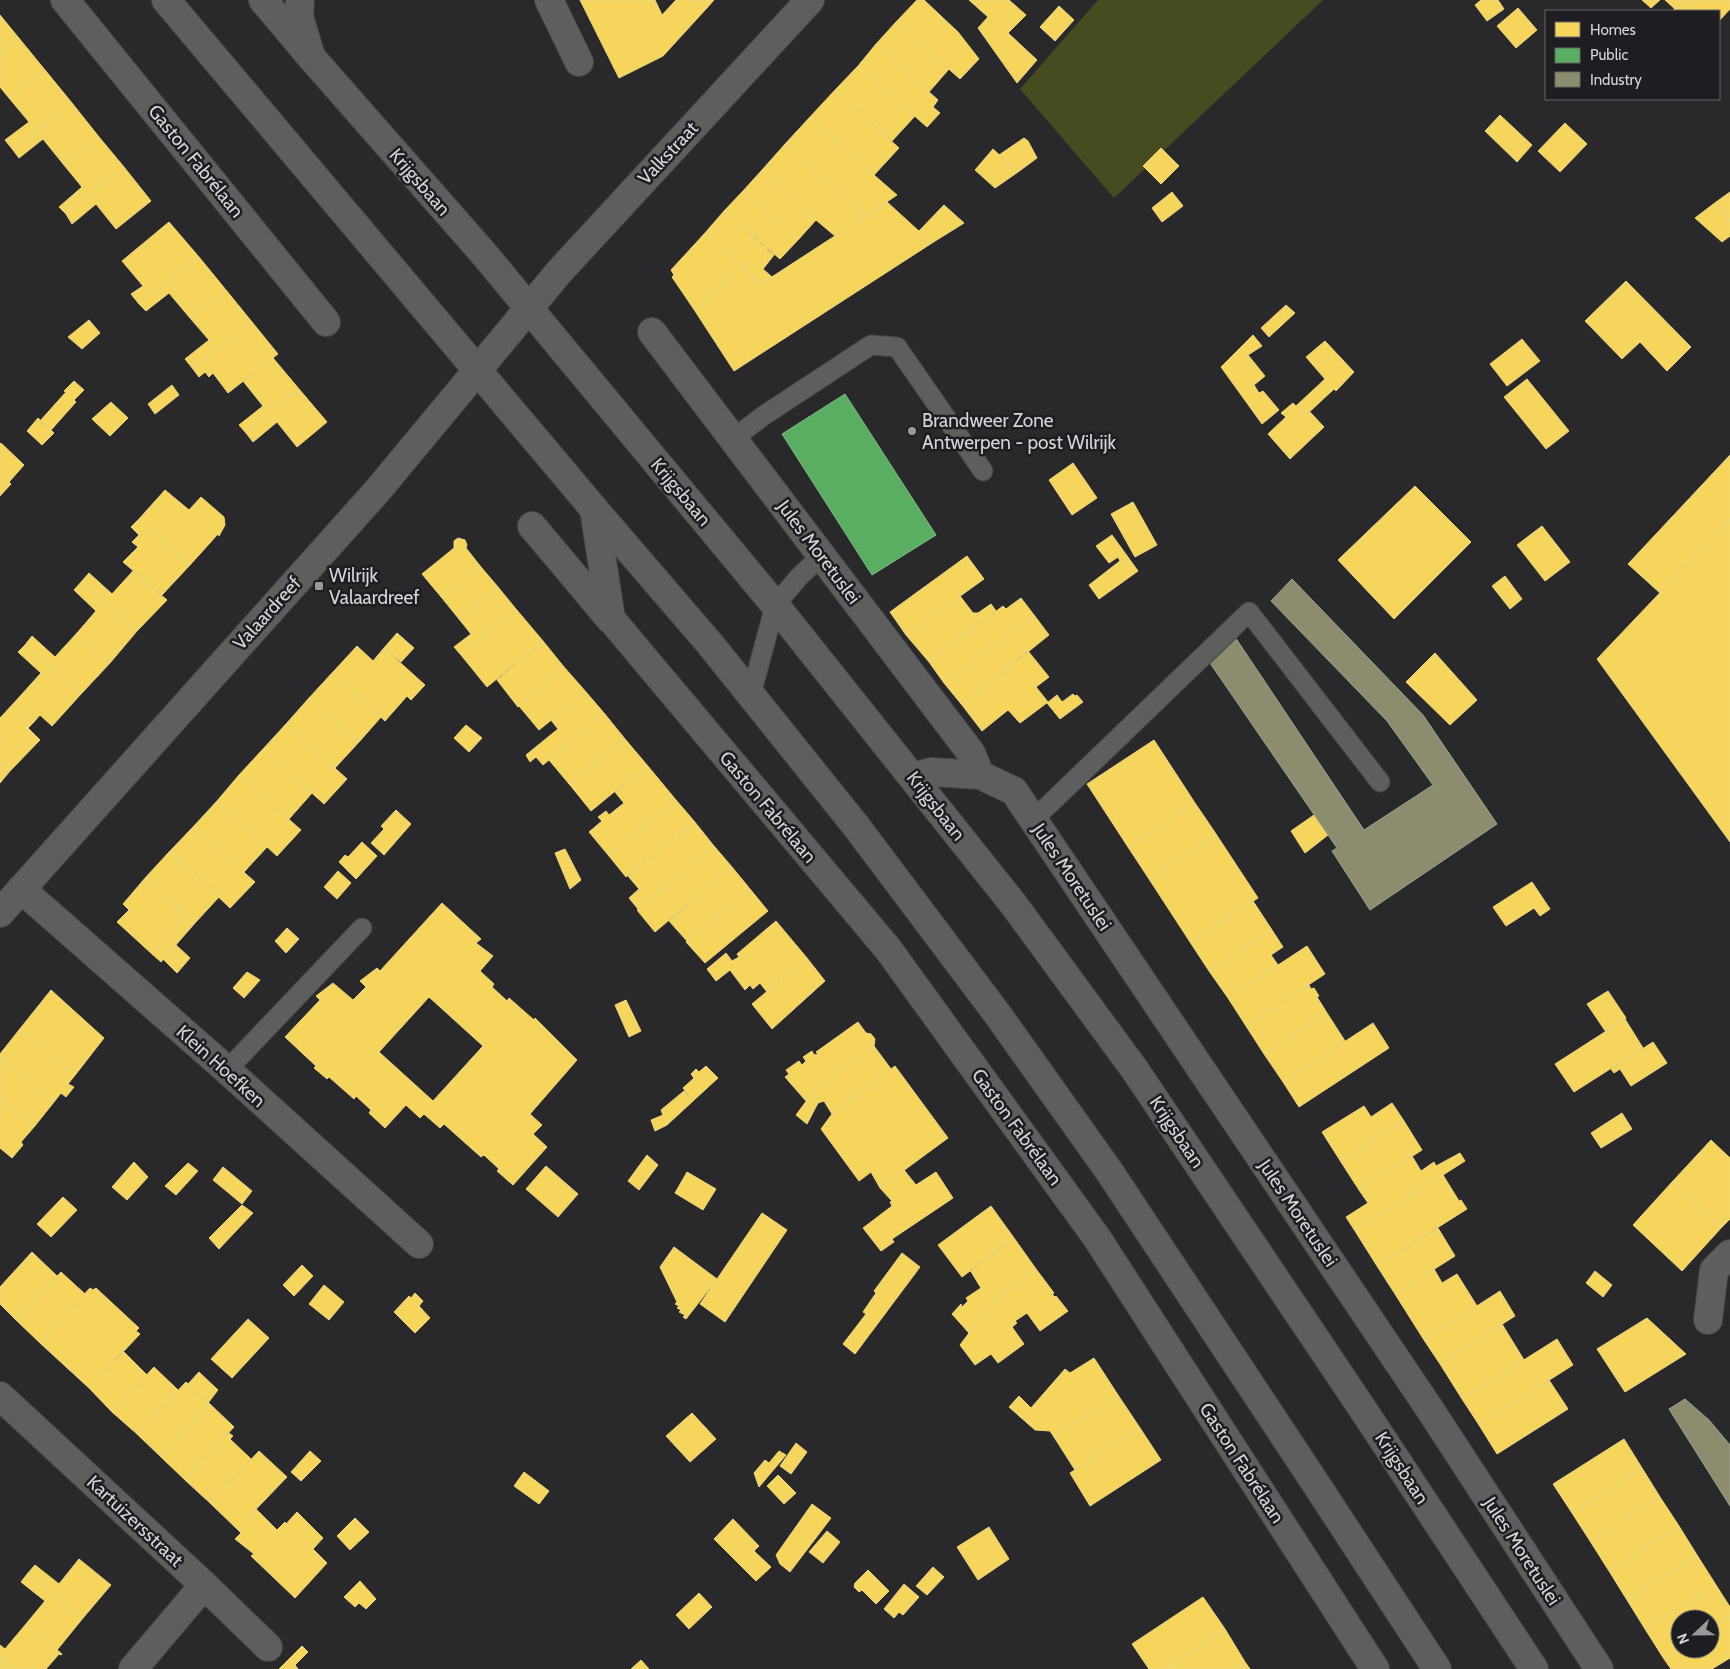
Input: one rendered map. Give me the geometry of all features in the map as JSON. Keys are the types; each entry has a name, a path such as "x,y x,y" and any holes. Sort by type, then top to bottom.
{"street":[{"name":"Gaston Fabrélaan","path":"65,0 326,322"},
{"path":"166,0 710,644 856,826 998,1015 1109,1171 1437,1669"},
{"name":"Krijgsbaan","path":"263,0 529,308 775,606 1014,905 1135,1070 1366,1414 1534,1669"},
{"path":"300,0 299,16 311,57"},
{"path":"549,0 579,62"},
{"name":"Valkstraat","path":"529,308 559,272 810,0"},
{"name":"Valaardreef","path":"0,913 378,490 529,308"},
{"name":"Jules Moretuslei","path":"652,332 971,753 980,775"},
{"path":"594,509 611,619"},
{"name":"Gaston Fabrélaan","path":"532,526 888,949 1097,1238 1375,1669"},
{"name":"Jules Moretuslei","path":"913,777 931,772 980,775 1014,791 1429,1408 1599,1669"},
{"name":"Klein Hoefken","path":"21,889 227,1070 419,1244"},
{"path":"1708,1320 1714,1270 1730,1254"},
{"name":"Kartuizersstraat","path":"0,1396 204,1585 268,1647"},
{"path":"133,1669 204,1585"}],"lane":[{"path":"733,439 763,416 871,346 897,347 983,471"},
{"path":"751,695 775,606 799,577 821,556"},
{"path":"1033,820 1249,612 1380,782"},
{"path":"227,1070 362,928"}],"green space":[{"path":"1098,0 1323,0 1114,198 1020,89"}],"building: Homes":[{"path":"580,0 655,0 662,15 676,0 696,0 706,9 663,56 619,78"},
{"path":"696,0 714,0 706,9"},
{"path":"917,0 924,0 958,32 979,59 960,79 896,22"},
{"path":"969,0 1009,0 1026,15 1008,33 1037,60 1017,83 978,28 988,17"},
{"path":"1481,0 1498,0 1504,9 1487,21 1475,5"},
{"path":"1642,0 1660,0 1651,8"},
{"path":"1665,0 1683,0 1675,9"},
{"path":"1683,0 1730,0 1730,9 1720,20 1720,10 1673,10"},
{"path":"1059,6 1074,20 1055,41 1040,27"},
{"path":"1518,8 1537,30 1516,48 1497,26"},
{"path":"0,15 18,37 0,51"},
{"path":"896,22 949,69 929,92 876,44"},
{"path":"18,37 45,70 9,98 0,87 0,51"},
{"path":"876,44 938,100 933,107 940,113 927,127 858,66"},
{"path":"858,66 915,116 892,141 835,90"},
{"path":"45,70 72,103 13,150 5,140 29,122 9,98"},
{"path":"835,90 899,148 874,175 810,117"},
{"path":"72,103 99,137 64,165 43,139 19,158 13,150"},
{"path":"1500,115 1532,145 1517,162 1485,131"},
{"path":"810,117 897,195 866,216 786,143"},
{"path":"1565,123 1587,144 1560,172 1538,151"},
{"path":"99,137 124,167 66,214 59,207 82,187 64,165"},
{"path":"1024,138 1028,141 1037,158 1018,172 999,155"},
{"path":"786,143 866,216 835,236 816,220 762,170"},
{"path":"1161,148 1179,166 1161,184 1143,166"},
{"path":"993,149 1018,172 995,188 975,170"},
{"path":"124,167 151,201 116,229 96,204 72,224 66,214"},
{"path":"762,170 816,220 798,240 743,191"},
{"path":"743,191 798,240 780,259 724,211"},
{"path":"1172,192 1183,206 1162,222 1152,208"},
{"path":"1730,192 1730,222 1716,202"},
{"path":"887,202 932,243 734,371 695,311 742,267 761,284"},
{"path":"1716,202 1730,222 1730,236 1722,242 1695,218"},
{"path":"944,205 964,223 932,243 919,231"},
{"path":"724,211 774,255 763,269 772,277 761,284 705,233"},
{"path":"169,222 199,257 139,304 131,294 143,286 122,261"},
{"path":"705,233 742,267 695,311 672,277 674,275 671,270"},
{"path":"199,257 226,290 190,318 169,293 146,311 139,304"},
{"path":"1626,281 1691,347 1667,371 1640,342 1622,359 1585,321"},
{"path":"226,290 252,322 193,369 185,359 209,340 190,318"},
{"path":"1286,305 1295,313 1269,337 1261,328"},
{"path":"89,320 100,333 82,349 68,337"},
{"path":"252,322 278,354 228,393 213,373 209,377 205,372 199,377 193,369"},
{"path":"1253,335 1262,346 1248,355 1265,376 1254,385 1259,393 1263,391 1279,410 1262,424 1221,367"},
{"path":"1522,339 1540,361 1507,386 1490,364"},
{"path":"1325,341 1354,372 1336,391 1334,389 1305,416 1296,406 1325,379 1306,357"},
{"path":"273,358 299,389 246,433 239,425 263,406 243,381"},
{"path":"1527,379 1569,431 1546,449 1504,397"},
{"path":"74,381 84,390 51,430 40,421"},
{"path":"172,385 179,395 155,414 148,404"},
{"path":"299,389 327,422 297,447 277,422 253,442 246,433"},
{"path":"111,402 128,418 110,436 92,419"},
{"path":"1293,403 1305,416 1310,412 1324,427 1290,459 1268,434 1286,417 1281,413"},
{"path":"38,418 54,433 42,445 27,431"},
{"path":"0,444 24,465 0,496"},
{"path":"1730,455 1730,519 1660,593 1628,564"},
{"path":"1073,463 1097,498 1072,515 1049,480"},
{"path":"1415,486 1471,542 1394,619 1338,560"},
{"path":"165,490 189,510 201,497 224,517 225,525 219,536 218,534 190,565 139,519"},
{"path":"1133,502 1157,545 1135,557 1111,514"},
{"path":"139,519 190,565 162,595 123,562 138,547 132,542 139,535 131,527"},
{"path":"1730,519 1730,842 1597,659"},
{"path":"1542,526 1570,562 1545,581 1517,545"},
{"path":"1112,535 1138,571 1099,599 1089,585 1120,561 1118,557 1109,563 1096,546"},
{"path":"458,538 465,540 466,548 481,567 442,598 422,574 454,548 454,541"},
{"path":"967,556 984,579 906,635 890,612"},
{"path":"481,567 498,587 459,619 442,598"},
{"path":"133,571 167,600 137,631 82,581 89,573 112,594"},
{"path":"1505,576 1522,599 1510,609 1492,586"},
{"path":"82,581 137,631 110,663 77,633 96,611 74,590"},
{"path":"498,587 516,609 461,655 454,647 471,634 459,619"},
{"path":"960,596 973,613 978,613 991,604 996,611 929,662 906,635"},
{"path":"1021,598 1034,615 944,683 929,662 1003,606 1006,609"},
{"path":"516,609 543,641 487,687 461,655"},
{"path":"1034,615 1049,635 962,705 944,683"},
{"path":"77,633 110,663 81,694 25,645 32,636 55,657"},
{"path":"397,633 414,648 401,662 384,648"},
{"path":"543,641 564,667 518,707 497,680"},
{"path":"25,645 81,694 52,726 40,715 33,723 13,704 41,673 18,652"},
{"path":"357,646 373,661 384,648 425,685 411,700 407,696 385,721 333,672"},
{"path":"1028,651 1049,677 1036,687 1048,702 1020,723 1008,710 982,731 962,705"},
{"path":"1435,653 1477,700 1450,725 1406,682"},
{"path":"564,667 586,692 539,730 519,706"},
{"path":"333,672 381,717 359,742 309,698"},
{"path":"586,692 604,713 543,765 536,757 530,762 526,755 558,729 551,720"},
{"path":"1073,694 1077,695 1083,702 1060,719 1047,703 1057,695 1062,702"},
{"path":"309,698 359,742 335,768 286,724"},
{"path":"13,704 33,723 28,728 40,740 10,771 0,762 0,718"},
{"path":"604,713 625,739 570,785 549,760"},
{"path":"286,724 347,779 324,804 263,749"},
{"path":"466,725 482,738 469,752 454,738"},
{"path":"625,739 647,765 591,811 570,785"},
{"path":"1154,740 1195,803 1128,847 1087,784"},
{"path":"263,749 312,793 289,819 239,775"},
{"path":"0,762 10,771 0,783"},
{"path":"647,765 676,800 609,856 589,832 602,821 598,817 606,811 609,815 624,803 615,792"},
{"path":"239,775 301,830 277,856 217,801"},
{"path":"676,800 694,821 626,877 609,856"},
{"path":"217,801 267,847 244,872 193,827"},
{"path":"1195,803 1216,834 1149,879 1128,847"},
{"path":"396,810 411,824 384,855 371,843 384,829 381,826"},
{"path":"1314,815 1328,835 1305,853 1291,831"},
{"path":"694,821 714,846 638,909 629,898 639,889 628,876"},
{"path":"193,827 255,882 230,908 170,851"},
{"path":"1216,834 1258,898 1190,942 1149,879"},
{"path":"362,842 377,856 356,879 339,862 345,855 348,857"},
{"path":"714,846 732,867 655,932 637,910"},
{"path":"565,849 581,880 570,889 555,853"},
{"path":"170,851 219,897 195,923 146,877"},
{"path":"732,867 750,889 687,941 669,921"},
{"path":"338,871 351,883 337,899 324,887"},
{"path":"146,877 186,915 152,954 117,922 129,910 123,904"},
{"path":"1532,882 1550,909 1540,916 1534,908 1506,926 1493,907"},
{"path":"750,889 768,911 705,963 686,942"},
{"path":"1253,901 1272,930 1209,971 1190,942"},
{"path":"442,903 481,939 476,943 493,956 480,971 494,984 492,987 507,1001 509,998 534,1020 535,1018 577,1060 530,1114 542,1125 533,1134 547,1147 513,1185 497,1171 499,1169 484,1155 481,1157 444,1124 440,1128 424,1114 420,1118 406,1105 385,1128 369,1113 371,1110 356,1096 354,1099 329,1077 327,1079 285,1037 320,1000 316,996 333,983 353,1000 366,987 360,981 377,968 380,971","holes":["429,997 483,1046 433,1101 379,1052"]},
{"path":"186,915 195,923 161,962 152,954"},
{"path":"776,921 807,958 767,992 760,983 753,989 750,985 745,990 730,970 716,981 707,969 726,953 732,961 739,957 737,954"},
{"path":"287,928 299,939 286,953 275,941"},
{"path":"1272,930 1283,947 1271,955 1278,965 1228,998 1209,971"},
{"path":"176,945 190,958 177,973 163,959"},
{"path":"1307,946 1325,974 1246,1026 1228,998"},
{"path":"807,958 825,981 772,1029 752,1004"},
{"path":"247,972 260,980 244,998 233,988"},
{"path":"1309,985 1311,989 1314,988 1327,1013 1264,1054 1246,1026"},
{"path":"51,990 104,1038 76,1074 19,1030"},
{"path":"1608,991 1626,1018 1606,1032 1587,1004"},
{"path":"626,1000 641,1031 629,1037 615,1005"},
{"path":"1327,1013 1345,1041 1283,1082 1264,1054"},
{"path":"1625,1019 1643,1048 1574,1092 1555,1064"},
{"path":"858,1022 866,1033 871,1034 875,1039 874,1046 816,1088 806,1101 785,1077 789,1074 786,1070 799,1061 802,1065 806,1061 803,1057 812,1051 814,1055 818,1054 816,1052"},
{"path":"1373,1023 1389,1048 1299,1107 1283,1082"},
{"path":"19,1030 76,1074 68,1084 74,1087 66,1097 61,1093 54,1102 0,1059 0,1054"},
{"path":"1653,1042 1667,1063 1631,1086 1620,1069 1614,1073 1611,1069"},
{"path":"874,1046 891,1069 832,1114 824,1101 818,1103 807,1124 796,1115 816,1088"},
{"path":"0,1059 54,1102 34,1127 0,1100"},
{"path":"706,1066 718,1078 693,1101 683,1088 694,1078 691,1074 696,1069 699,1072"},
{"path":"895,1066 948,1138 880,1188 871,1172 859,1181 821,1129 832,1114"},
{"path":"684,1091 693,1101 667,1125 655,1131 651,1120 663,1115 661,1110"},
{"path":"0,1100 34,1127 21,1142 23,1145 12,1158 0,1148"},
{"path":"1392,1103 1404,1121 1341,1162 1322,1132 1364,1106 1371,1117"},
{"path":"1622,1113 1632,1129 1601,1148 1591,1133"},
{"path":"1404,1121 1422,1150 1359,1190 1341,1162"},
{"path":"1711,1140 1730,1158 1730,1219 1722,1227 1673,1181"},
{"path":"1460,1153 1465,1161 1355,1231 1346,1217 1368,1203 1359,1190 1412,1156 1421,1171 1434,1162 1436,1166"},
{"path":"647,1155 658,1165 639,1190 628,1181"},
{"path":"134,1162 148,1177 127,1200 112,1187"},
{"path":"188,1163 198,1171 176,1195 165,1186"},
{"path":"546,1166 578,1194 558,1217 526,1189"},
{"path":"223,1167 252,1191 242,1204 213,1180"},
{"path":"904,1170 916,1185 936,1172 953,1198 892,1239 894,1242 881,1251 863,1228 892,1206 890,1202 892,1201 880,1188"},
{"path":"687,1172 716,1189 703,1210 675,1193"},
{"path":"1443,1175 1459,1201 1461,1200 1467,1209 1377,1266 1355,1231"},
{"path":"1673,1181 1722,1227 1682,1271 1633,1225"},
{"path":"63,1197 77,1210 51,1237 37,1224"},
{"path":"242,1205 253,1213 219,1249 209,1238"},
{"path":"991,1206 1014,1238 962,1277 938,1245"},
{"path":"762,1213 787,1230 725,1322 700,1304"},
{"path":"1438,1228 1455,1256 1395,1294 1377,1266"},
{"path":"1014,1238 1036,1269 993,1301 969,1333 952,1314 961,1304 962,1307 968,1301 966,1298 981,1288 970,1270"},
{"path":"674,1247 717,1279 686,1319 683,1317 685,1315 679,1312 681,1310 677,1308 679,1306 675,1304 677,1302 660,1267"},
{"path":"32,1252 57,1276 16,1320 0,1304 0,1287"},
{"path":"902,1253 920,1267 855,1354 843,1344 866,1314 863,1312 876,1293 874,1291"},
{"path":"302,1265 313,1276 294,1296 283,1285"},
{"path":"1036,1269 1054,1293 1052,1294 1056,1296 1068,1311 1040,1331 1027,1313 1015,1321 1017,1323 1012,1327 1024,1344 998,1363 991,1354 975,1365 960,1345 993,1301"},
{"path":"1434,1269 1442,1283 1457,1274 1477,1306 1424,1340 1395,1294"},
{"path":"1595,1271 1612,1285 1603,1297 1586,1283"},
{"path":"61,1272 85,1294 40,1343 16,1320"},
{"path":"324,1285 344,1302 329,1320 309,1304"},
{"path":"90,1288 93,1290 96,1288 139,1328 136,1331 140,1334 89,1388 40,1343"},
{"path":"1500,1291 1515,1316 1440,1364 1424,1340"},
{"path":"415,1293 423,1301 419,1306 430,1318 415,1333 394,1312 409,1296 411,1298"},
{"path":"1647,1318 1686,1354 1625,1392 1597,1349"},
{"path":"248,1319 269,1338 232,1378 211,1359"},
{"path":"1502,1324 1524,1360 1462,1399 1440,1364"},
{"path":"1557,1339 1573,1365 1479,1425 1462,1399"},
{"path":"123,1351 147,1375 112,1412 89,1388"},
{"path":"1094,1358 1118,1395 1054,1437 1050,1431 1035,1430 1009,1407 1019,1396 1031,1408 1065,1369 1070,1373"},
{"path":"154,1367 178,1390 137,1434 112,1412"},
{"path":"199,1372 218,1390 208,1403 188,1384"},
{"path":"1549,1380 1568,1409 1497,1454 1479,1425"},
{"path":"186,1382 210,1404 161,1457 137,1434"},
{"path":"1118,1395 1140,1428 1075,1470 1054,1437"},
{"path":"210,1404 234,1427 185,1480 161,1457"},
{"path":"692,1413 716,1439 690,1462 666,1436"},
{"path":"1140,1428 1161,1460 1090,1506 1070,1473"},
{"path":"229,1433 233,1436 230,1439 251,1459 210,1503 185,1480"},
{"path":"1624,1439 1642,1468 1572,1513 1553,1484"},
{"path":"796,1443 807,1452 791,1474 780,1466"},
{"path":"259,1451 287,1477 237,1529 210,1503"},
{"path":"310,1451 321,1461 301,1481 291,1472"},
{"path":"779,1451 786,1455 759,1487 754,1473 765,1460 769,1463"},
{"path":"1642,1468 1660,1497 1590,1541 1572,1513"},
{"path":"524,1472 549,1491 539,1504 514,1486"},
{"path":"778,1475 796,1493 784,1504 767,1486"},
{"path":"1660,1497 1679,1526 1609,1571 1590,1541"},
{"path":"812,1504 831,1518 790,1572 780,1564 776,1555"},
{"path":"256,1509 277,1530 285,1522 286,1524 297,1512 323,1538 313,1549 327,1563 295,1598 251,1556 254,1554 235,1539 241,1533 237,1529"},
{"path":"355,1518 369,1532 350,1550 337,1536"},
{"path":"733,1519 759,1546 754,1551 771,1567 756,1581 714,1539"},
{"path":"1679,1526 1697,1555 1627,1600 1609,1571"},
{"path":"989,1527 1009,1559 978,1580 957,1547"},
{"path":"827,1531 840,1542 823,1563 809,1552"},
{"path":"1697,1555 1716,1585 1677,1609 1670,1609 1670,1614 1645,1629 1627,1600"},
{"path":"79,1559 111,1585 83,1618 28,1573 35,1565 59,1584"},
{"path":"933,1567 944,1577 927,1595 916,1586"},
{"path":"868,1570 889,1591 876,1604 862,1590 859,1592 854,1587 855,1583"},
{"path":"28,1573 83,1618 57,1650 26,1624 45,1601 21,1582"},
{"path":"360,1581 376,1599 366,1609 359,1603 355,1607 344,1597"},
{"path":"904,1584 919,1597 903,1615 899,1612 894,1618 884,1609"},
{"path":"1716,1585 1730,1607 1730,1617 1720,1623 1720,1609 1677,1609"},
{"path":"699,1593 712,1607 689,1629 676,1615"},
{"path":"1203,1597 1225,1629 1165,1669 1149,1669 1132,1644"},
{"path":"1670,1614 1670,1655 1664,1659 1645,1629"},
{"path":"1730,1617 1730,1658 1712,1669 1671,1669 1664,1659 1670,1655 1670,1659 1720,1659 1720,1623"},
{"path":"26,1624 62,1654 59,1654 46,1669 12,1669 0,1659 0,1645 5,1649"},
{"path":"1225,1629 1245,1662 1235,1669 1165,1669"},
{"path":"302,1646 308,1652 295,1665 298,1669 279,1669"},
{"path":"0,1659 12,1669 0,1669"},
{"path":"641,1660 649,1669 631,1669"},
{"path":"1245,1662 1250,1669 1235,1669"}],"building: Public":[{"path":"845,394 936,535 872,575 782,434"}],"building: Industry":[{"path":"1292,579 1423,715 1497,824 1370,910 1332,851 1337,848 1210,663 1235,637 1364,830 1433,785 1387,721 1271,601"},
{"path":"1685,1399 1709,1420 1730,1445 1730,1506 1669,1409"}],"place":[{"name":"Brandweer Zone Antwerpen - post Wilrijk","path":"912,431"},
{"name":"Wilrijk Valaardreef","path":"319,586"}]}
